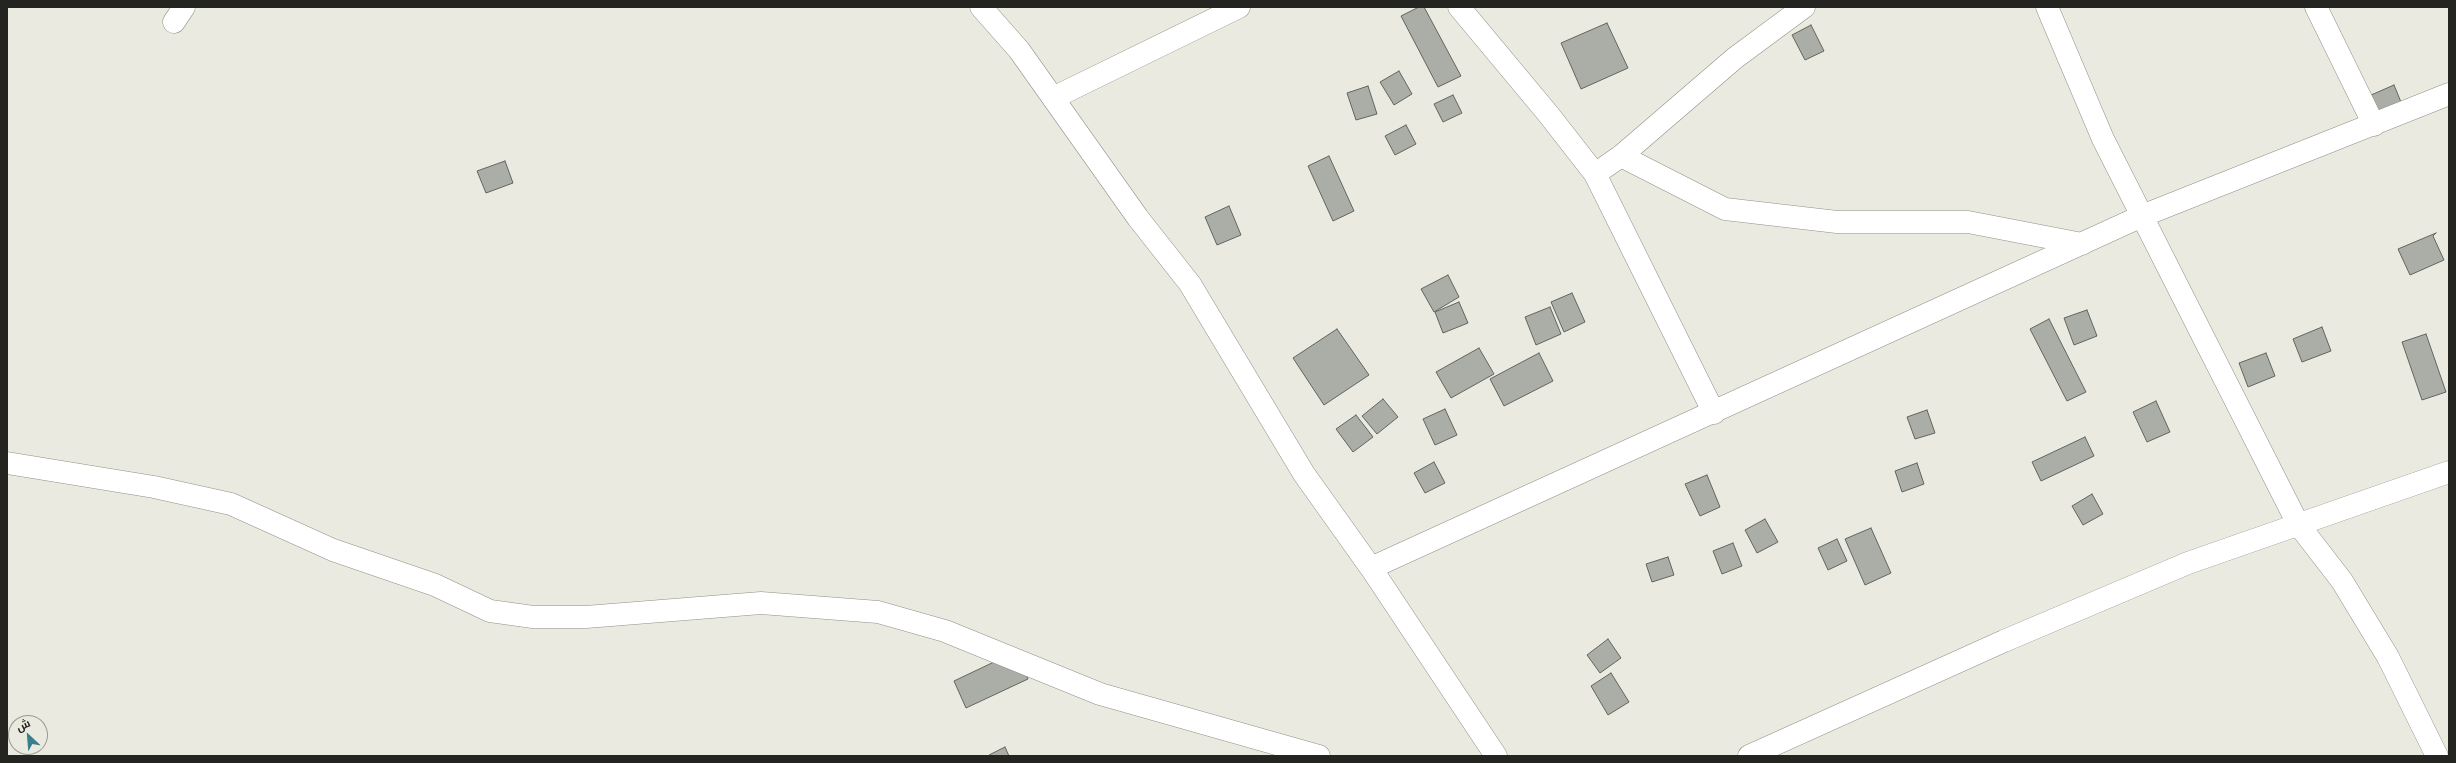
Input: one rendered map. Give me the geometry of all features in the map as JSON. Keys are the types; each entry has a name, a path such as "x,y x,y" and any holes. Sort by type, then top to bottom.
{"street":[{"path":"981,7 1019,50 1138,218 1190,284 1304,474 1371,568 1496,756"},
{"path":"1053,98 1239,7"},
{"path":"1459,7 1549,115 1595,174 1714,413"},
{"path":"1595,174 1621,156 1735,58 1804,7"},
{"path":"2047,7 2103,139 2298,524 2346,588 2388,657 2437,756"},
{"path":"2316,7 2374,125"},
{"path":"1371,568 1714,413 2142,216 2449,94"},
{"path":"1621,156 1725,209 1837,222 1968,222 2082,244"},
{"path":"7,463 154,487 231,504 333,550 435,585 490,611 532,617 586,617 761,604 878,612 945,631 1100,694 1318,756"},
{"path":"1749,756 2004,641 2180,566 2449,472"}],"building":[{"path":"1419,7 1424,7 1461,76 1438,87 1401,16"},
{"path":"1607,23 1628,68 1581,89 1561,43"},
{"path":"1811,25 1824,51 1805,60 1792,35"},
{"path":"1399,71 1412,94 1394,105 1380,82"},
{"path":"2394,85 2403,107 2365,123 2355,102"},
{"path":"1368,86 1377,114 1356,120 1347,93"},
{"path":"1453,95 1462,113 1443,122 1434,104"},
{"path":"1406,125 1416,144 1395,155 1385,136"},
{"path":"1329,156 1354,211 1333,221 1308,166"},
{"path":"505,161 513,183 486,193 477,171"},
{"path":"1229,206 1241,235 1217,245 1205,217"},
{"path":"2436,233 2433,236 2444,260 2410,275 2398,249"},
{"path":"1448,275 1459,297 1434,312 1421,289"},
{"path":"1572,293 1585,322 1564,332 1551,302"},
{"path":"1459,302 1468,323 1443,333 1435,312"},
{"path":"1550,307 1561,334 1536,345 1525,317"},
{"path":"2087,310 2097,336 2074,345 2064,318"},
{"path":"2049,319 2086,392 2067,401 2030,329"},
{"path":"2322,327 2331,351 2302,362 2293,339"},
{"path":"1337,329 1369,375 1324,405 1293,358"},
{"path":"2426,334 2446,392 2422,400 2402,342"},
{"path":"1479,348 1494,374 1451,398 1436,372"},
{"path":"1539,353 1553,381 1504,406 1490,379"},
{"path":"2266,353 2275,376 2248,387 2239,363"},
{"path":"1383,399 1398,417 1377,434 1362,416"},
{"path":"2156,401 2170,432 2147,442 2133,412"},
{"path":"1445,409 1457,435 1435,445 1423,419"},
{"path":"1927,410 1935,433 1915,439 1907,417"},
{"path":"1356,415 1373,437 1353,452 1336,429"},
{"path":"2085,437 2094,456 2041,481 2032,462"},
{"path":"1434,462 1445,483 1425,493 1414,473"},
{"path":"1917,463 1924,484 1902,492 1895,471"},
{"path":"1707,475 1720,507 1700,516 1685,484"},
{"path":"2092,494 2103,514 2083,525 2072,506"},
{"path":"1765,519 1778,542 1757,553 1745,530"},
{"path":"1871,528 1891,573 1865,585 1845,539"},
{"path":"1837,539 1847,561 1828,570 1818,548"},
{"path":"1733,543 1742,566 1722,574 1713,551"},
{"path":"1668,557 1674,575 1652,582 1646,564"},
{"path":"1608,639 1621,658 1600,673 1587,655"},
{"path":"1015,652 1028,679 966,708 954,681"},
{"path":"1611,673 1629,702 1608,715 1591,686"},
{"path":"1005,747 1009,756 989,756 989,755"}]}
